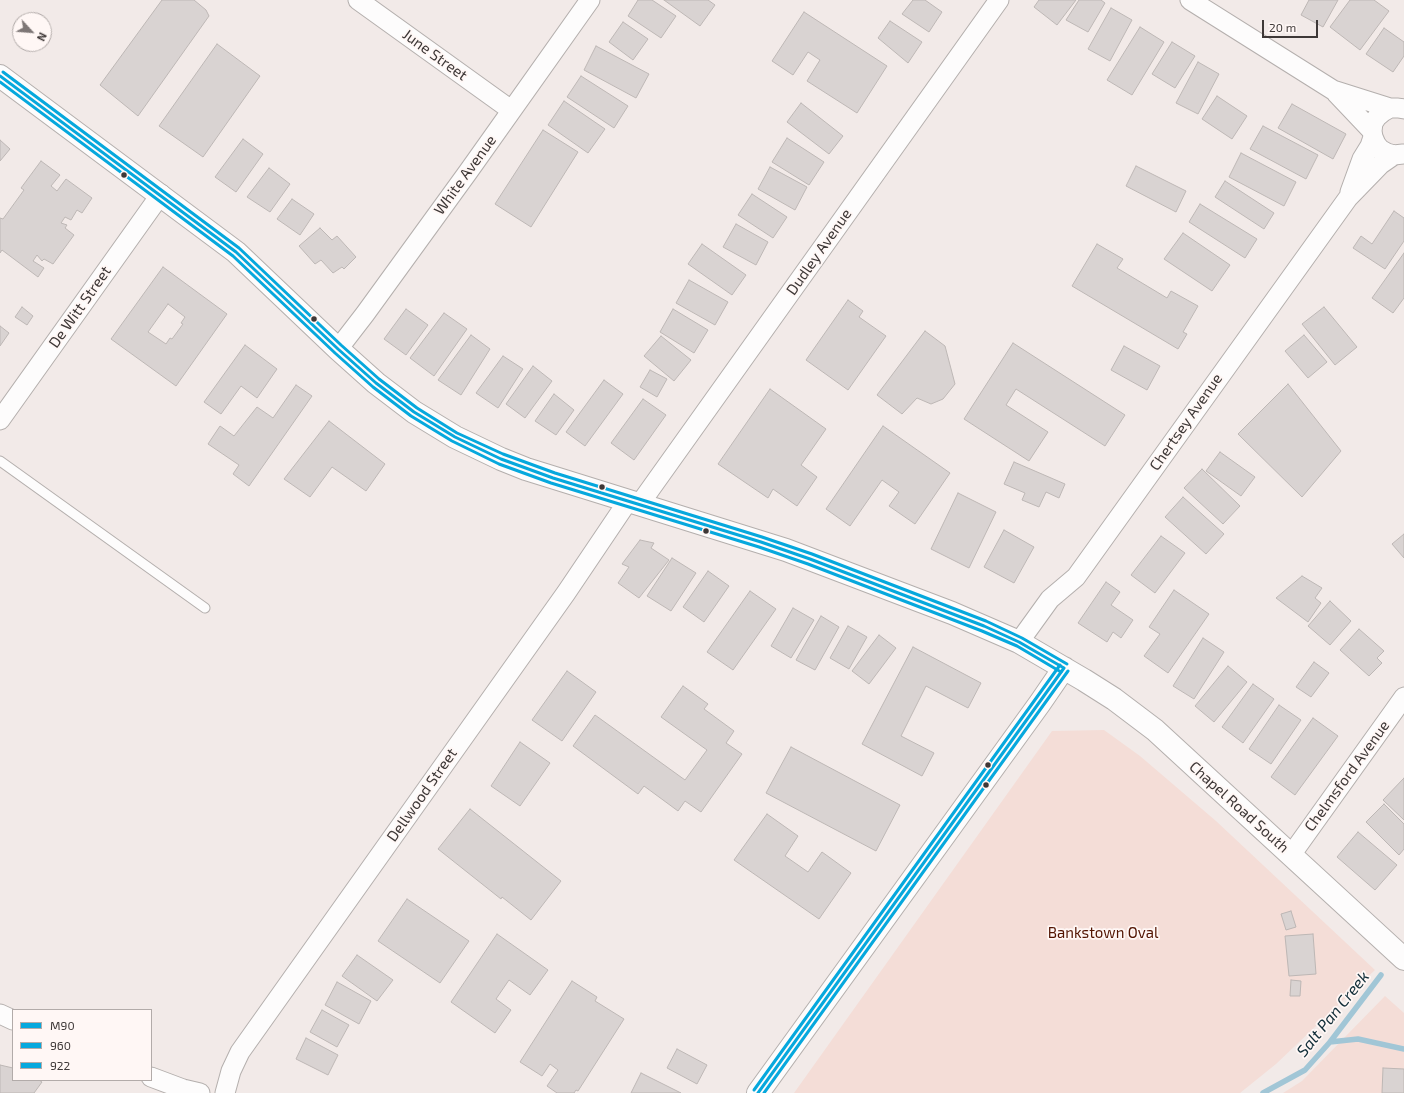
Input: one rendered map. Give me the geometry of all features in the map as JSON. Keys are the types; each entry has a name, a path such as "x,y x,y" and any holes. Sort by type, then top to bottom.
{"main road":[{"name":"Chapel Road South","path":"0,76 161,194 236,252 338,349 393,397 427,421 455,437 495,457 526,469 761,542 952,613 1019,642 1114,699 1139,717 1291,854 1404,959"},
{"path":"758,1093 1036,710 1064,668"}],"street":[{"name":"June Street","path":"358,0 511,110"},
{"name":"White Avenue","path":"338,349 365,314 590,0"},
{"name":"Dudley Avenue","path":"634,503 999,0"},
{"path":"1190,0 1334,90 1372,134 1380,150 1387,153 1401,155"},
{"path":"1334,90 1399,107"},
{"name":"Chertsey Avenue","path":"1348,198 1362,159 1370,146 1373,124 1377,117 1383,112 1399,107"},
{"name":"Chertsey Avenue","path":"1019,642 1050,600 1076,577 1348,198 1382,164 1401,155"},
{"name":"De Witt Street","path":"0,420 161,194"},
{"name":"Dellwood Street","path":"225,1093 230,1071 240,1052 566,593 634,503"},
{"name":"Chelmsford Avenue","path":"1291,854 1404,697"},
{"path":"0,1014 12,1020"},
{"path":"152,1077 183,1089 200,1093"}],"lane":[{"path":"0,461 205,608"}],"green space":[{"name":"Bankstown Oval","path":"1104,730 1140,756 1216,821 1375,970 1276,1064 1240,1093 794,1093 1052,731"},
{"path":"1385,996 1404,1013 1404,1093 1283,1093 1302,1081"}],"building":[{"path":"162,0 194,0 206,10 209,16 138,116 100,85"},
{"path":"638,0 652,0 676,16 661,38 628,16"},
{"path":"664,0 708,0 715,5 700,26"},
{"path":"913,0 925,0 942,12 929,32 902,14"},
{"path":"1039,0 1076,0 1057,25 1034,7"},
{"path":"1079,0 1101,0 1105,3 1088,32 1066,20"},
{"path":"1309,0 1338,0 1323,27 1301,15"},
{"path":"1350,0 1374,0 1389,11 1360,50 1330,27"},
{"path":"1111,8 1132,20 1110,61 1088,49"},
{"path":"804,12 887,66 857,113 807,81 820,60 808,52 793,75 772,61"},
{"path":"890,21 922,42 908,63 878,38"},
{"path":"623,22 648,39 633,60 609,42"},
{"path":"1140,27 1164,42 1132,95 1107,80"},
{"path":"1384,28 1404,42 1404,56 1393,72 1366,54"},
{"path":"1172,42 1195,56 1175,88 1152,74"},
{"path":"217,44 260,76 203,157 159,126"},
{"path":"596,46 649,74 636,98 584,70"},
{"path":"1198,62 1219,74 1198,114 1176,103"},
{"path":"581,76 628,106 614,128 567,97"},
{"path":"1217,96 1247,116 1232,139 1202,119"},
{"path":"564,101 605,129 588,153 548,125"},
{"path":"801,103 843,136 829,154 787,122"},
{"path":"1292,104 1346,134 1333,159 1278,128"},
{"path":"1263,126 1318,155 1306,179 1250,149"},
{"path":"543,130 578,152 531,227 495,204"},
{"path":"787,138 824,162 809,185 772,162"},
{"path":"243,139 263,154 236,192 215,177"},
{"path":"0,140 10,149 0,161"},
{"path":"1241,153 1296,182 1284,206 1229,177"},
{"path":"41,161 60,175 51,186 57,191 66,179 92,198 82,213 77,210 71,220 65,217 61,223 67,225 65,228 74,235 53,264 44,259 42,261 37,255 33,261 44,268 38,277 2,250 0,253 0,218 3,219 24,190 21,188"},
{"path":"1136,166 1186,191 1176,212 1126,186"},
{"path":"770,167 807,187 795,210 758,189"},
{"path":"269,168 290,184 270,212 247,197"},
{"path":"1225,181 1274,213 1264,229 1215,197"},
{"path":"752,194 787,217 773,238 738,215"},
{"path":"292,199 314,214 300,235 277,219"},
{"path":"1200,204 1257,239 1245,258 1189,222"},
{"path":"1394,211 1404,218 1404,241 1385,269 1353,248 1361,236 1372,244"},
{"path":"736,224 768,242 756,265 723,247"},
{"path":"320,228 332,240 337,236 356,257 344,269 342,267 333,273 321,260 315,264 299,246"},
{"path":"1183,233 1230,265 1212,291 1164,259"},
{"path":"702,244 746,275 732,295 688,264"},
{"path":"1097,244 1123,259 1117,268 1167,298 1171,291 1198,306 1183,332 1187,334 1178,349 1072,286"},
{"path":"1404,253 1404,298 1393,313 1372,298"},
{"path":"163,267 227,314 176,386 111,339","holes":["168,304 185,317 181,323 183,324 172,339 170,338 166,344 148,332"]},
{"path":"689,280 728,302 715,325 676,303"},
{"path":"848,300 863,311 859,317 886,336 848,390 806,360"},
{"path":"22,307 33,316 27,325 15,317"},
{"path":"1324,307 1357,347 1335,365 1302,324"},
{"path":"406,309 428,325 406,355 384,339"},
{"path":"673,309 708,330 694,353 660,332"},
{"path":"444,313 467,329 434,376 410,358"},
{"path":"0,326 9,333 0,346"},
{"path":"925,331 945,346 955,384 943,399 931,404 917,398 902,414 877,395"},
{"path":"471,335 490,349 461,395 438,380"},
{"path":"1304,335 1327,362 1308,378 1285,351"},
{"path":"661,336 691,360 674,381 644,356"},
{"path":"1013,343 1125,415 1105,446 1016,389 1006,405 1048,432 1029,461 964,419"},
{"path":"245,345 277,369 257,398 241,386 221,414 204,402"},
{"path":"1124,346 1160,366 1147,390 1111,370"},
{"path":"503,356 523,369 498,408 476,393"},
{"path":"533,366 552,381 525,418 506,404"},
{"path":"650,370 667,379 657,397 640,387"},
{"path":"604,380 623,394 585,446 566,432"},
{"path":"1288,384 1341,451 1302,497 1238,434"},
{"path":"296,385 312,396 249,486 233,474 239,465 208,444 220,426 234,436 257,407 273,418"},
{"path":"770,389 826,429 801,465 817,477 797,506 773,489 768,498 718,464"},
{"path":"554,394 574,410 556,435 535,421"},
{"path":"643,399 666,415 634,460 611,443"},
{"path":"329,421 385,464 366,491 332,467 310,497 284,479"},
{"path":"883,426 950,473 915,524 889,506 899,492 882,480 850,526 826,509"},
{"path":"1220,452 1255,477 1241,496 1206,471"},
{"path":"1014,462 1065,484 1059,498 1046,492 1039,507 1022,500 1025,493 1004,484"},
{"path":"1202,469 1240,506 1223,524 1184,488"},
{"path":"958,493 996,512 969,568 931,549"},
{"path":"1183,497 1224,534 1206,554 1165,517"},
{"path":"1004,530 1034,547 1014,583 984,567"},
{"path":"1404,534 1404,558 1392,544"},
{"path":"1161,536 1185,553 1155,593 1131,575"},
{"path":"640,540 654,543 651,548 669,560 639,598 618,583 629,567 622,564"},
{"path":"672,558 696,573 671,611 647,596"},
{"path":"708,571 729,586 704,622 683,607"},
{"path":"1302,576 1322,588 1315,598 1321,603 1308,622 1276,598"},
{"path":"1106,582 1120,592 1111,605 1133,620 1121,638 1113,632 1107,642 1078,623"},
{"path":"1174,590 1209,614 1168,673 1144,656 1160,634 1149,627"},
{"path":"750,591 776,609 733,670 707,652"},
{"path":"1330,601 1351,621 1330,645 1308,626"},
{"path":"793,608 814,620 791,658 771,646"},
{"path":"821,616 839,627 815,670 796,660"},
{"path":"848,626 867,637 849,669 830,658"},
{"path":"1359,629 1384,651 1377,658 1382,663 1369,676 1340,650"},
{"path":"879,635 896,648 869,684 852,671"},
{"path":"1203,638 1224,652 1194,699 1173,686"},
{"path":"913,647 981,683 968,708 926,686 901,736 934,753 922,776 862,744"},
{"path":"1314,662 1329,673 1311,697 1296,687"},
{"path":"1228,666 1247,682 1214,722 1195,706"},
{"path":"567,671 596,692 562,741 532,720"},
{"path":"1253,684 1274,699 1243,743 1222,727"},
{"path":"683,686 708,704 704,709 734,731 726,743 742,754 701,812 685,801 678,811 644,786 638,794 573,746 595,715 685,780 707,750 661,717"},
{"path":"1279,705 1301,720 1271,764 1249,749"},
{"path":"1313,718 1338,736 1295,795 1271,777"},
{"path":"520,742 550,763 520,806 491,786"},
{"path":"791,747 900,805 876,851 766,793"},
{"path":"1404,778 1404,820 1383,800"},
{"path":"1384,804 1404,824 1404,849 1399,855 1366,822"},
{"path":"470,809 561,881 531,920 502,897 501,899 438,849"},
{"path":"767,814 798,836 785,856 808,872 822,852 851,873 819,919 734,860"},
{"path":"1358,832 1397,865 1375,890 1337,857"},
{"path":"407,899 469,941 440,983 378,941"},
{"path":"1291,911 1296,927 1286,930 1281,914"},
{"path":"497,934 548,970 530,995 509,980 496,999 511,1010 495,1033 451,1002"},
{"path":"1313,934 1316,974 1289,976 1285,936"},
{"path":"357,955 393,980 377,1001 342,976"},
{"path":"1291,980 1301,981 1300,996 1290,996"},
{"path":"572,981 597,997 595,1001 624,1019 578,1091 576,1090 574,1093 557,1093 547,1086 558,1070 550,1064 542,1076 520,1062"},
{"path":"337,982 371,1001 359,1024 325,1005"},
{"path":"322,1010 349,1025 337,1047 310,1032"},
{"path":"306,1038 338,1055 328,1075 296,1059"},
{"path":"677,1049 707,1065 697,1084 667,1068"},
{"path":"0,1065 12,1068 12,1081 42,1082 34,1093 0,1093"},
{"path":"1383,1068 1404,1069 1404,1093 1382,1093"},
{"path":"641,1073 681,1093 631,1093"}],"waterway":[{"name":"Salt Pan Creek","path":"1263,1093 1305,1070 1330,1042 1381,975"},
{"path":"1330,1042 1358,1039 1404,1049"}],"transit line":[{"name":"922","path":"3,72 239,248 379,379 417,408 457,433 503,454 555,473 812,554 986,621 1022,638 1067,664"},
{"name":"M90","path":"0,76 236,252 376,383 414,412 455,437 501,459 553,478 761,542 810,559 984,626 1019,642 1064,668"},
{"name":"960","path":"0,82 233,256 373,387 411,416 452,441 499,464 551,483 759,547 808,564 982,631 1017,646 1061,672"},
{"name":"922","path":"754,1090 1060,665"},
{"name":"M90","path":"758,1093 1064,668"},
{"name":"960","path":"764,1093 1068,671"}]}
